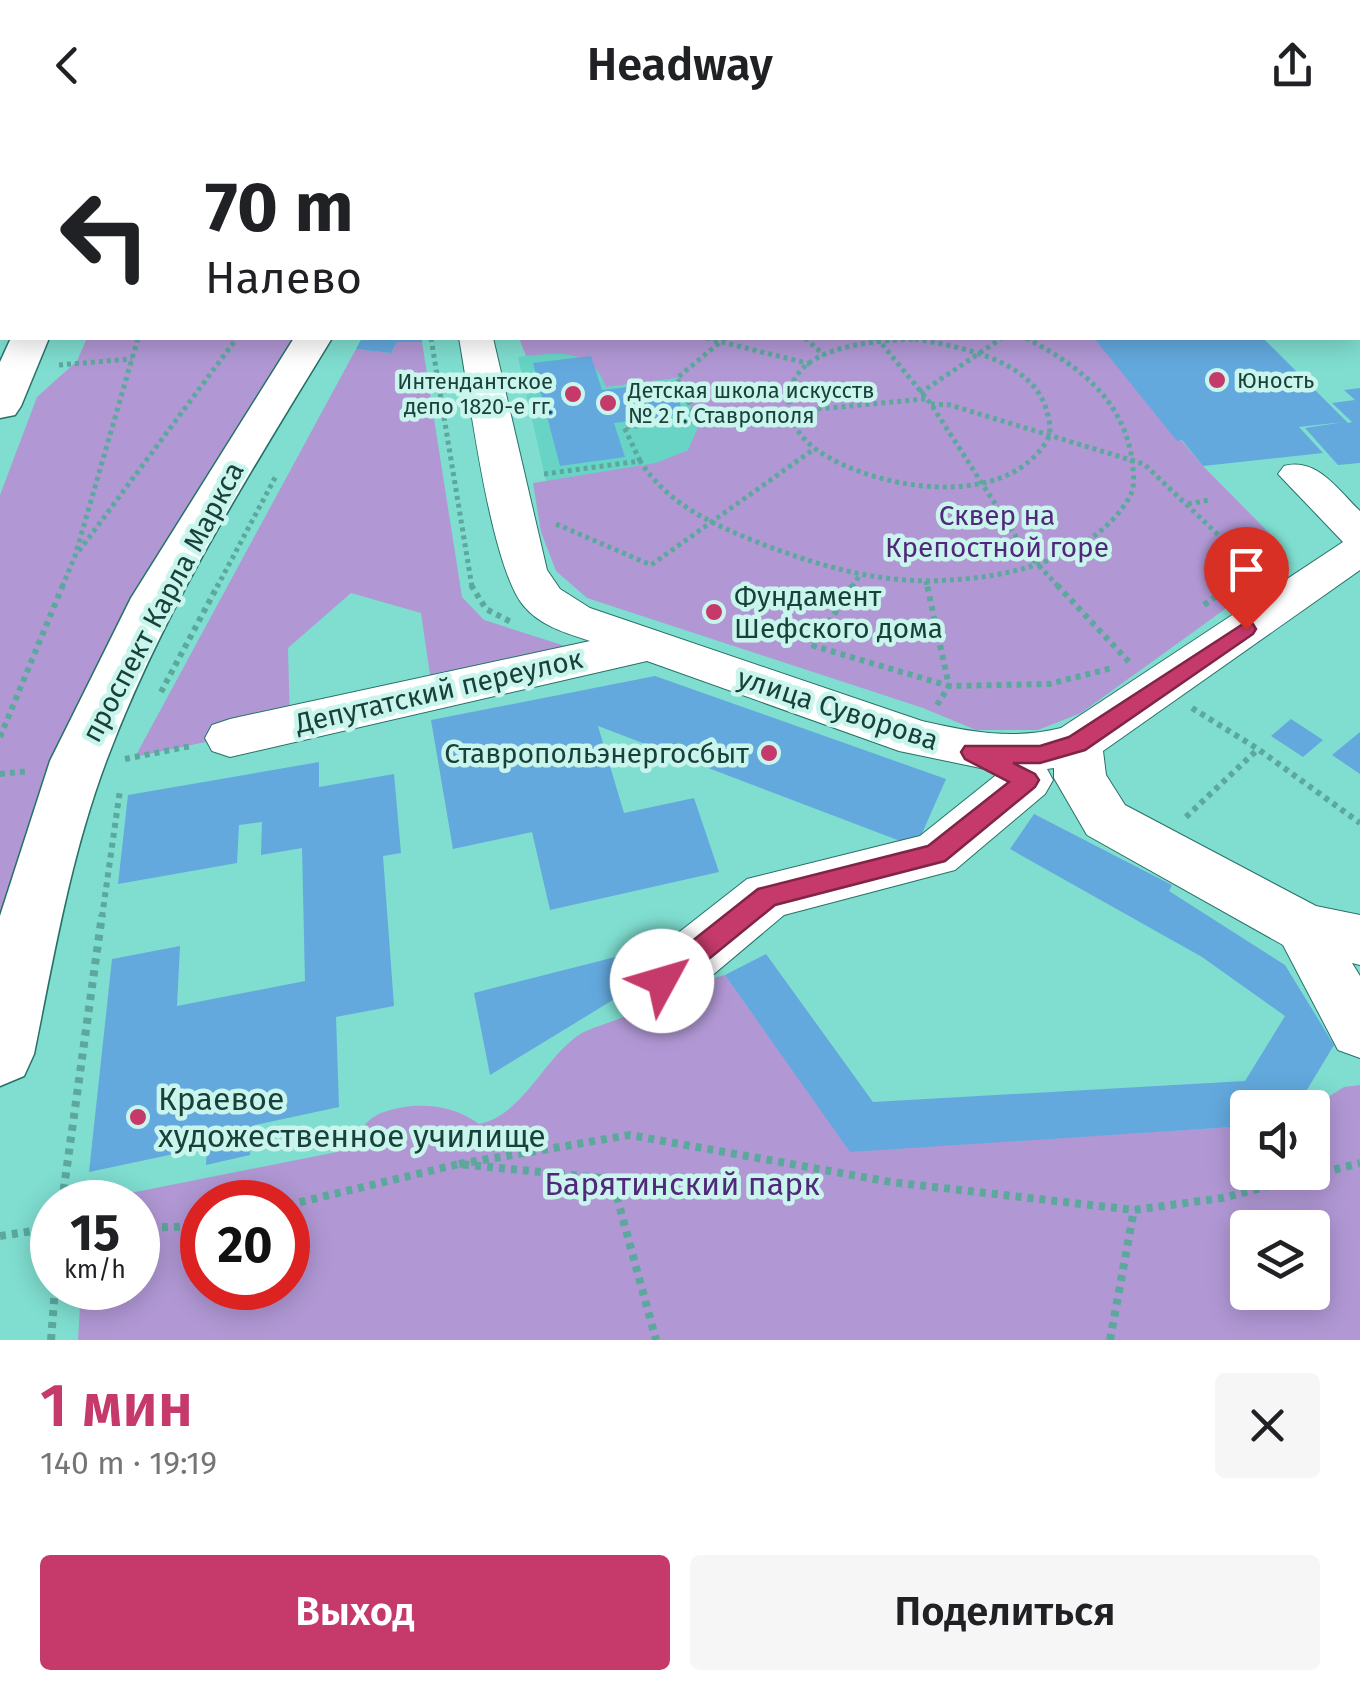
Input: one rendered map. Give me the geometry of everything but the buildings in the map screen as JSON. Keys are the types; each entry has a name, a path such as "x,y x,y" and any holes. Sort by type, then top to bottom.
{"main road":[{"name":"проспект Карла Маркса","path":"0,1054 35,902 77,765 102,704 204,517 312,340"}],"street":[{"name":"улица Суворова","path":"476,340 526,570 534,591 546,605 574,619 917,738 973,752 1040,755 1077,744 1144,666 1360,550"},
{"path":"1298,474 1360,534"},
{"name":"Депутатский переулок","path":"230,738 648,645"},
{"path":"1077,744 1080,778 1106,820"},
{"path":"973,752 1154,848 1332,934 1323,968 1360,1030"},
{"path":"662,981 767,896 936,854 1027,780"}],"path":[{"path":"0,737 75,556 137,340"},
{"path":"75,556 237,340"},
{"path":"696,419 677,378 722,340"},
{"path":"726,340 810,364"},
{"path":"806,340 824,355"},
{"path":"875,340 824,355 810,364 789,394 789,412 798,433 814,449 851,470 893,483 938,487 982,482 1014,471 1038,454 1050,438 1049,411 1036,390 1013,370 981,352 920,340"},
{"path":"879,340 929,402 1036,564 1144,666 1360,823"},
{"path":"920,393 999,340"},
{"path":"1029,340 1085,374 1111,400 1124,425 1132,460 1133,491 1113,520 1080,544 1036,564 972,578 926,581 859,576 774,549 708,522 671,499 640,461 624,427 929,402 1132,460 1144,464 1253,568 1191,615"},
{"path":"12,372 132,359"},
{"path":"551,522 651,565 814,449"},
{"path":"152,709 286,459"},
{"path":"532,476 640,461"},
{"path":"1186,504 1208,500"},
{"path":"859,576 814,646 950,686 1049,684 1144,666"},
{"path":"917,738 950,686 926,581"},
{"path":"125,760 230,738"},
{"path":"65,1180 125,760 134,743"},
{"path":"1154,848 1258,749"},
{"path":"310,1200 459,1164 630,1135 891,1182 1134,1210 1222,1198 1360,1163"},
{"path":"459,1164 612,1179 656,1340"},
{"path":"1110,1340 1134,1210"},
{"path":"0,1236 30,1231"},
{"path":"51,1340 53,1310"}],"shaded area":[{"name":"Детская школа искусств № 2 г. Ставрополя","path":"592,348 606,387 677,378 699,425 695,439 688,450 656,464 546,481 518,357"}],"green space":[{"path":"86,340 302,340 184,526 0,958 0,495 37,397 77,361"},
{"name":"Сквер на Крепостной горе","path":"520,340 1097,340 1203,466 1279,543 1275,547 1289,563 1081,713 1038,730 976,730 923,708 587,598 556,571 541,532 533,483 656,463 688,450 699,425 677,378 606,387 584,359 563,354 526,356"},
{"path":"397,342 422,342 462,597 484,620 584,652 431,682 421,613 351,593 288,648 290,724 135,757 356,349 391,353"},
{"name":"Барятинский парк","path":"725,975 851,1151 1230,1127 1230,1190 1330,1190 1330,1096 1344,1087 1360,1085 1360,1340 78,1340 80,1310 160,1310 160,1187 180,1183 180,1310 310,1310 310,1180 196,1180 352,1149 351,1139 365,1124 393,1109 444,1108 479,1124 495,1118 522,1097 557,1055 582,1033 677,991"}],"place":[{"name":"Юность","path":"1217,380"},
{"name":"Интендантское депо 1820-е гг.","path":"573,394"},
{"name":"Детская школа искусств № 2 г. Ставрополя","path":"608,403"},
{"name":"Фундамент Шефского дома","path":"714,612"},
{"name":"Ставропольэнергосбыт","path":"769,753"},
{"name":"Краевое художественное училище","path":"138,1117"}],"route":[{"path":"662,981 767,896 936,854 1018,792 1027,780 973,752 1040,755 1077,744 1246,629"}]}
